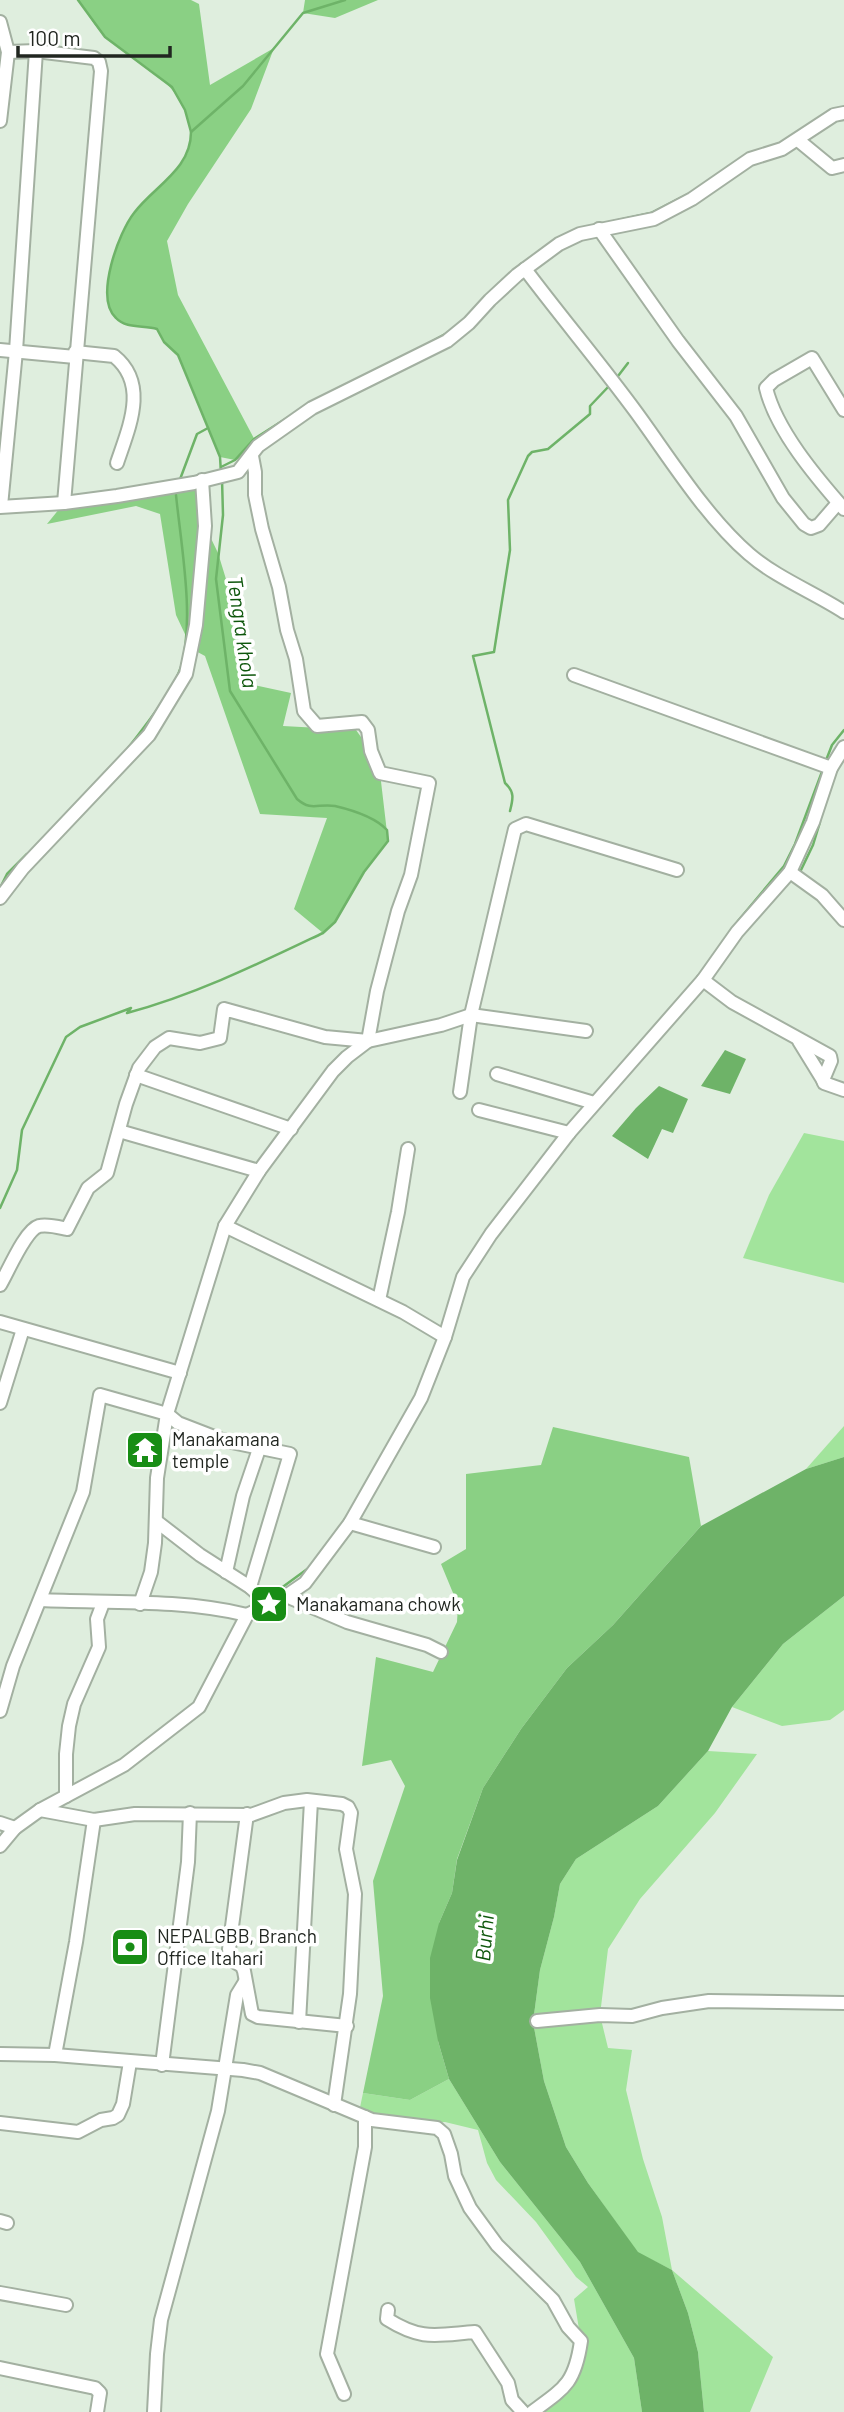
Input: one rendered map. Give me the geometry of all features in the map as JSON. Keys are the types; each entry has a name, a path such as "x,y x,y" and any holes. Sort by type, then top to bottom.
{"street":[{"path":"0,26 5,58 0,112"},
{"path":"5,58 36,51 94,58 99,62 101,71 64,503"},
{"path":"36,51 16,351 0,507 64,503 194,483 238,472 258,446 312,408 447,341 525,269 559,244 598,229 654,219 692,199 750,159 782,149 834,115 844,113"},
{"path":"797,140 832,168 844,165"},
{"path":"598,229 678,341 736,416 783,498 804,524 811,528 819,526 841,506 816,477 789,436 766,388 774,380 812,358 844,410"},
{"path":"525,269 737,543 780,575 844,611"},
{"path":"0,350 114,356 131,375 135,387 132,420 117,463"},
{"path":"252,456 255,495 296,659 304,711 317,726 362,722 368,730 371,751 380,773 429,783 411,876 398,911 377,991 369,1023 368,1041"},
{"path":"0,898 23,868 149,735 187,674 198,604 205,526 202,480"},
{"path":"574,675 826,766"},
{"path":"0,1846 15,1828 40,1810 124,1765 199,1707 247,1615 286,1596 305,1583 350,1523 421,1398 445,1337 463,1278 491,1234 569,1133 703,980 737,932 790,872 813,822 826,766 844,747"},
{"path":"460,1092 471,1014 515,829 526,824 677,870"},
{"path":"790,872 822,895 844,920"},
{"path":"703,980 732,1002 830,1056 831,1061 823,1080"},
{"path":"0,1285 27,1236 37,1226 50,1225 67,1229 88,1188 107,1173 125,1104 136,1075 155,1047 169,1038 200,1043 220,1038 224,1009 325,1037 368,1041 441,1025 471,1014 586,1031"},
{"path":"799,1040 824,1083 844,1090"},
{"path":"140,1604 151,1572 157,1478 167,1414 225,1226 259,1171 333,1071 347,1056 368,1041"},
{"path":"497,1074 594,1103"},
{"path":"136,1075 292,1129"},
{"path":"479,1110 569,1133"},
{"path":"119,1132 259,1171"},
{"path":"379,1300 408,1149"},
{"path":"225,1226 379,1300 445,1337"},
{"path":"0,1322 180,1373"},
{"path":"0,1403 23,1329"},
{"path":"0,1710 13,1666 83,1493 100,1395 167,1414 178,1423 207,1435 290,1454 250,1587"},
{"path":"226,1572 243,1496 259,1449"},
{"path":"156,1521 250,1587 269,1604"},
{"path":"350,1523 434,1547"},
{"path":"286,1596 347,1622 427,1644 441,1652"},
{"path":"41,1600 228,1610 247,1615"},
{"path":"66,1796 69,1726 74,1704 99,1647 97,1619 103,1603"},
{"path":"40,1810 94,1820 135,1814 247,1814 284,1802 311,1801 342,1804 351,1813 346,1858 355,1894 347,2026 334,2105"},
{"path":"299,2021 311,1801"},
{"path":"162,2064 188,1861 190,1813"},
{"path":"247,1814 229,1949 230,1959 242,1966 252,2014 258,2017 347,2026"},
{"path":"55,2055 76,1942 94,1820"},
{"path":"0,1823 15,1828"},
{"path":"154,2412 162,2319 180,2246 208,2154 237,1995 245,1982"},
{"path":"537,2021 632,2015 709,2001 844,2003"},
{"path":"0,2054 55,2055 260,2073 365,2117 385,2123 432,2126 444,2134 455,2176 470,2208 497,2245 553,2300 568,2327 581,2341 577,2367 570,2382 532,2412"},
{"path":"0,2123 78,2132 101,2120 113,2118 118,2115 123,2104 130,2062"},
{"path":"344,2394 327,2354 365,2147 365,2117"},
{"path":"0,2293 66,2305"},
{"path":"388,2310 387,2319 418,2335 475,2332 508,2383 512,2400 523,2412"},
{"path":"0,2368 95,2388 100,2393 97,2412"}],"shaded area":[{"path":"78,0 191,0 199,4 210,85 274,48 251,109 188,204 167,241 178,295 258,446 252,456 235,460 220,457 178,355 164,342 157,329 120,322 110,309 107,297 108,282 121,236 141,204 180,166 187,155 190,129 185,112 169,86 103,34"},
{"path":"305,0 378,0 335,18 303,13"},
{"path":"202,480 205,526 218,553 233,602 245,683 291,693 283,726 356,730 371,751 380,773 388,841 364,872 335,922 323,933 294,909 327,818 260,814 205,656 192,649 176,615 160,514 136,506 47,524 64,503"},
{"path":"804,1133 844,1141 844,1283 743,1258 769,1195"},
{"path":"844,1426 844,1457 806,1469"},
{"path":"553,1427 689,1457 701,1526 613,1625 567,1668 521,1729 483,1788 457,1859 452,1893 439,1923 438,2041 449,2079 410,2100 363,2093 383,1996 373,1881 405,1786 391,1760 362,1766 376,1657 433,1672 457,1622 458,1605 441,1564 466,1549 466,1474 541,1465"},
{"path":"844,1596 844,1710 830,1720 782,1726 732,1707 783,1644"},
{"path":"708,1751 757,1754 715,1813 640,1899 608,1949 600,2015 608,2048 632,2050 626,2090 643,2159 662,2217 672,2270 638,2253 566,2147 544,2081 533,2022 540,1970 560,1884 576,1859 658,1806"},
{"path":"449,2079 500,2162 580,2262 634,2358 642,2412 532,2412 570,2382 581,2341 574,2299 588,2287 576,2277 536,2222 496,2180 487,2163 478,2130 445,2122 358,2117 363,2093 410,2100"},
{"path":"672,2270 773,2357 750,2412 704,2412 698,2352 688,2313"}],"water":[{"path":"725,1050 746,1059 730,1094 701,1086"},
{"path":"659,1086 688,1099 673,1133 662,1129 648,1159 612,1136"},
{"name":"Burhi","path":"844,1457 844,1596 783,1644 732,1707 708,1751 658,1806 576,1859 560,1884 540,1970 533,2022 544,2081 566,2147 588,2183 638,2252 672,2270 688,2313 698,2352 704,2412 642,2412 634,2358 580,2262 500,2162 449,2079 430,1998 430,1958 439,1923 452,1893 457,1860 483,1788 521,1729 567,1668 613,1625 701,1526 806,1469"}],"waterway":[{"path":"78,0 105,37 172,87 185,110 191,132"},
{"name":"Tengra khola","path":"221,473 220,457 178,355 164,342 157,329 125,324 116,318 110,309 107,296 111,265 134,213 170,177 185,157 191,132 243,86 303,13 345,0"},
{"path":"816,120 831,110"},
{"path":"591,226 651,213 690,193"},
{"path":"429,343 447,333"},
{"path":"615,380 628,363"},
{"path":"510,811 512,793 505,783 473,656 494,652 510,550 508,500 528,456 532,452 548,449 590,414 590,406 610,385"},
{"path":"221,467 235,460 254,439 290,416"},
{"path":"179,482 197,434 208,428"},
{"name":"Tengra khola","path":"0,1208 17,1170 22,1130 66,1037 80,1027 131,1008 127,1013 202,988 323,933 335,922 364,872 388,841 387,830 370,818 335,806 307,805 297,799 230,691 216,579 223,515 222,479"},
{"path":"128,748 172,687 181,667 185,648 186,582 176,495"},
{"path":"825,763 832,745 844,730"},
{"path":"738,921 784,866 823,769"},
{"path":"801,870 820,822"},
{"path":"0,888 7,874 27,854"},
{"path":"273,1594 310,1567"}],"place":[{"name":"Manakamana temple","path":"145,1450"},
{"name":"Manakamana chowk","path":"269,1604"},
{"name":"NEPALGBB, Branch Office Itahari","path":"130,1947"}]}
